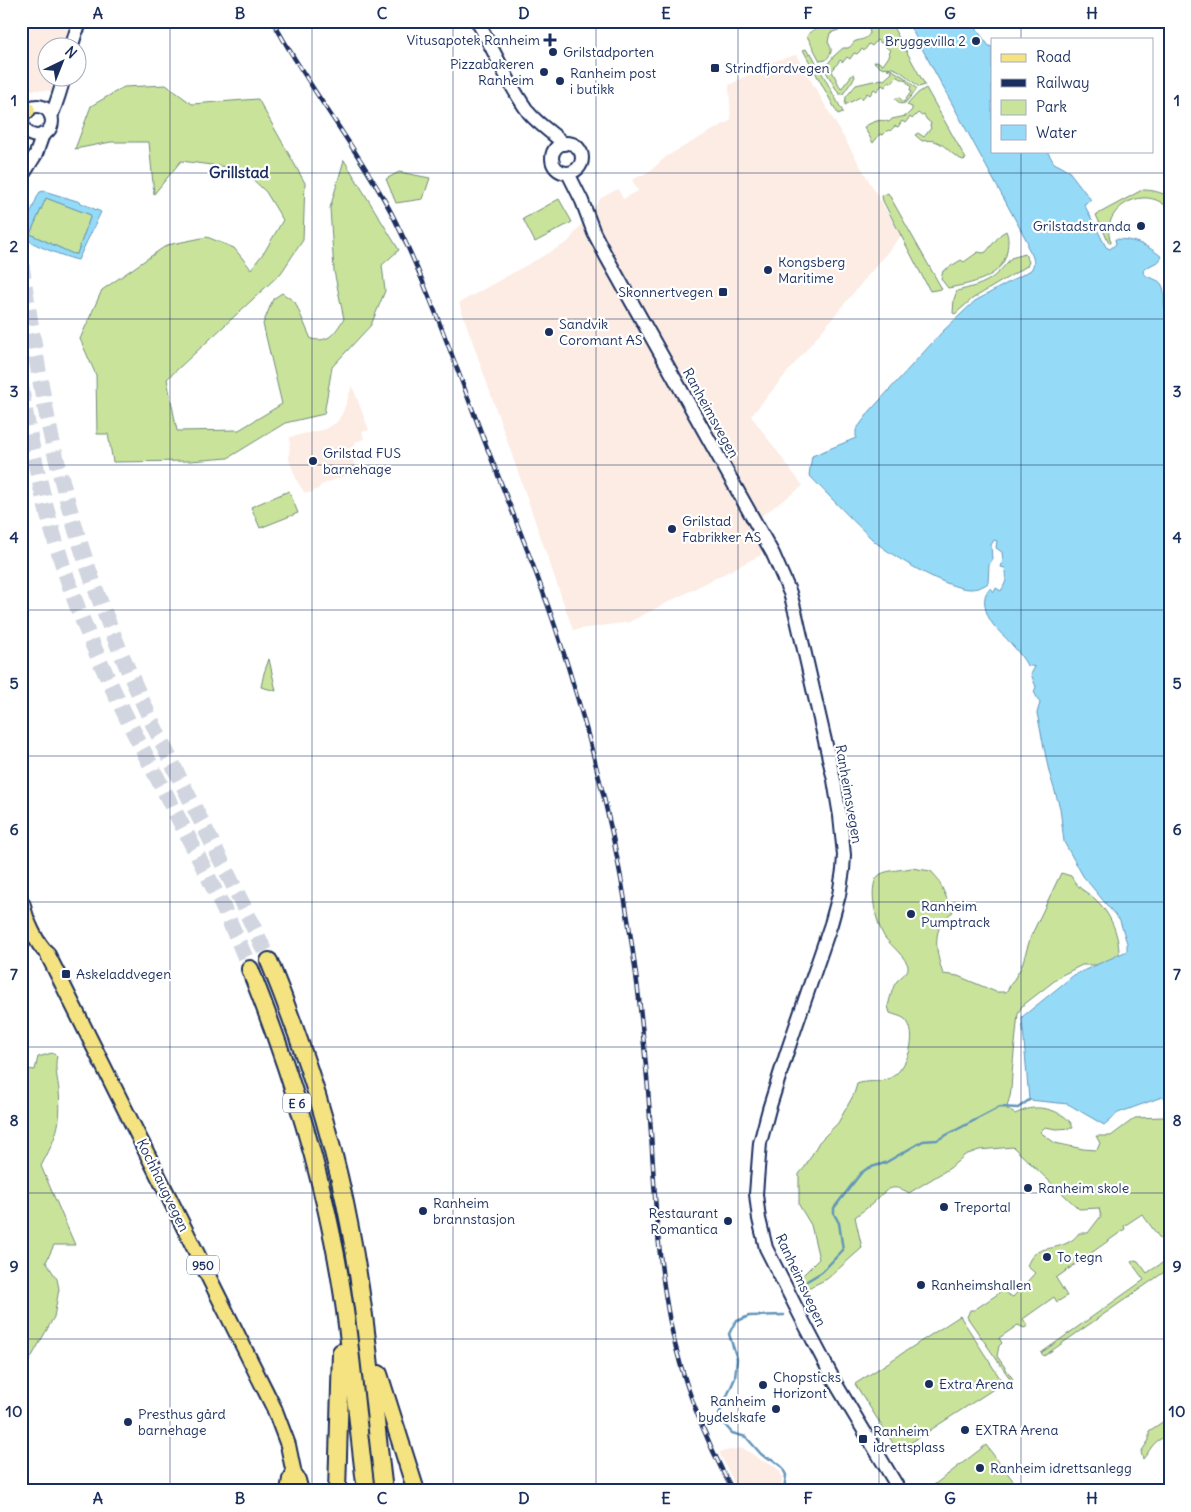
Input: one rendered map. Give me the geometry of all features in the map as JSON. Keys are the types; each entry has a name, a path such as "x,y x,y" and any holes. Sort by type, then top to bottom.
{"highway":[{"name":"E 6","path":"269,961 307,1063 338,1171 350,1230 369,1357 384,1491"},
{"name":"E 6","path":"250,969 287,1070 314,1159 333,1240 347,1325 366,1491"},
{"name":"E 6","path":"337,1491 341,1346 347,1325"},
{"name":"E 6","path":"369,1357 378,1371 416,1491"}],"main road":[{"name":"Kochhaugvegen","path":"22,904 29,912 47,947 47,953 274,1408 288,1445 294,1474 301,1491"},
{"path":"288,1491 290,1479 294,1474"}],"street":[{"path":"74,38 82,21"},
{"path":"477,21 520,99 543,127 548,140 559,147"},
{"path":"51,116 60,98 60,88"},
{"path":"29,108 46,109 51,116 52,123 50,128 43,134 36,136 29,132 24,126 23,121 29,108 59,91"},
{"path":"29,132 31,159"},
{"path":"21,178 31,159 36,154 43,134"},
{"path":"572,144 579,149 582,160 574,170 559,171 554,164 552,157 559,147 572,144"},
{"name":"Ranheimsvegen","path":"574,170 594,233 773,554 787,586 796,615 834,780 844,855 839,895 831,924 784,1061 760,1143 756,1194 758,1219 766,1248 802,1321 836,1384 900,1491"}],"shaded area":[{"path":"21,21 75,21 66,38 38,38 38,88 52,88 51,91 21,89"},
{"path":"796,55 901,236 751,416 803,486 760,517 761,555 629,622 573,630 459,303 568,242 601,198 618,189 623,199 638,191 632,180 650,171 667,156 731,120 729,85 774,61"},
{"path":"352,385 369,430 362,432 364,439 355,442 356,445 348,449 357,471 321,485 310,493 304,492 297,481 289,460 290,437 326,429 337,422 343,412"},
{"path":"743,1448 764,1462 770,1463 780,1471 782,1478 780,1491 738,1491 719,1452"}],"green space":[{"path":"830,21 849,21 844,28 830,33 828,42 831,53 826,60 820,61 807,36 810,32"},
{"path":"881,22 893,27 925,85 919,87 897,70 887,67 881,68 874,62 877,61 883,65 891,51 883,42 881,43 877,40 872,46 869,44 864,51 862,49 857,54 854,53 850,59 847,57 843,62 840,60 832,71 841,89 852,75 854,74 855,77 843,94 839,94 825,70 826,66 843,48 849,48 854,42 867,37 872,25"},
{"path":"806,49 809,54 811,53 843,112 838,114 803,50"},
{"path":"889,68 904,77 917,89 905,103 901,104 895,99 898,97 904,102 911,92 911,87 904,79 897,76 892,83 889,81 885,87 882,85 877,91 874,89 870,95 867,93 862,99 860,97 845,105 846,97 856,85 884,80 892,73 891,70 887,69"},
{"path":"166,85 192,104 258,99 305,183 303,240 281,273 167,379 177,431 239,430 282,404 263,324 273,299 282,293 295,302 311,339 323,340 331,336 344,319 334,271 330,208 344,160 399,250 382,265 385,291 371,325 332,367 324,414 285,423 228,458 190,461 113,462 108,434 97,434 96,375 80,339 102,290 167,245 207,237 234,248 251,269 265,251 283,220 266,192 242,169 181,161 154,194 149,142 111,142 75,149 91,106 124,87"},
{"path":"926,88 966,159 963,160 935,141 922,141 915,135 918,133 924,137 931,128 931,123 924,115 922,116 918,113 912,119 910,117 905,123 902,121 898,127 895,126 883,135 880,134 873,143 864,127 876,121 889,122 892,119 906,116 912,110 912,107 907,105 918,93"},
{"path":"399,172 430,178 423,199 396,203 386,179"},
{"path":"1142,190 1150,190 1170,197 1170,207 1168,208 1158,201 1147,198 1136,199 1125,204 1111,220 1109,231 1111,243 1109,243 1096,215"},
{"path":"888,193 942,289 930,291 883,201 882,196"},
{"path":"46,198 91,215 77,254 73,254 30,234"},
{"path":"559,199 572,222 535,242 523,219"},
{"path":"1006,231 1008,239 1007,251 999,268 992,274 975,282 948,288 941,279 943,271 961,260 964,262 978,252 986,252 1001,234"},
{"path":"1025,254 1029,262 1027,266 972,299 955,314 953,313 954,299 957,291 982,284 999,272 1011,258"},
{"path":"289,491 298,513 260,528 251,507"},
{"path":"269,659 276,691 261,687"},
{"path":"911,868 931,871 938,879 953,912 946,918 938,932 937,949 943,974 958,976 996,992 1006,992 1021,968 1031,936 1061,873 1071,876 1079,887 1094,898 1110,918 1118,942 1119,959 1105,965 1082,965 1062,975 1022,1006 1018,1013 1011,1093 1007,1109 1015,1114 1035,1108 1058,1113 1068,1119 1073,1128 1056,1129 1045,1127 1040,1132 1055,1143 1083,1149 1097,1150 1100,1143 1096,1136 1111,1136 1135,1118 1164,1117 1170,1122 1170,1252 1142,1214 1124,1226 1125,1229 1056,1278 1067,1296 1057,1302 1054,1297 1023,1319 1028,1326 1024,1328 1018,1325 999,1338 1002,1343 999,1346 997,1356 1013,1379 1011,1380 967,1317 970,1310 974,1310 998,1294 1002,1288 1013,1297 1035,1273 1027,1266 1034,1254 1038,1251 1069,1242 1079,1233 1088,1233 1101,1216 1099,1208 1079,1209 1013,1147 979,1150 965,1155 950,1168 909,1193 897,1188 884,1192 855,1217 862,1248 827,1279 808,1288 800,1278 819,1259 811,1225 799,1205 799,1174 819,1142 838,1123 854,1094 857,1084 884,1080 895,1075 906,1061 909,1052 911,1034 909,1026 905,1019 890,1013 888,1006 894,986 906,973 908,966 886,939 879,925 873,895 876,879 881,874"},
{"path":"52,1053 57,1056 56,1070 60,1113 54,1139 41,1166 75,1245 54,1245 46,1262 57,1279 59,1289 54,1317 27,1365 21,1365 21,1065 24,1064 27,1069 35,1070 38,1057"},
{"path":"1170,1258 1170,1268 1044,1356 1041,1353 1144,1280 1131,1262 1138,1261 1147,1273"},
{"name":"Extra Arena","path":"960,1316 1003,1383 898,1451 855,1384"},
{"path":"1170,1417 1170,1444 1167,1445 1166,1437 1162,1438 1155,1443 1143,1459 1141,1452 1149,1440 1149,1431"},
{"name":"Ranheim idrettsanlegg","path":"986,1445 1021,1491 926,1491"}],"water":[{"path":"907,21 976,21 977,30 991,47 991,152 1048,152 1054,163 1068,170 1091,200 1084,204 1106,247 1110,249 1116,244 1115,239 1128,240 1146,246 1162,257 1159,261 1144,269 1143,272 1162,285 1165,309 1170,314 1170,1103 1162,1097 1118,1113 1104,1125 1068,1104 1029,1100 1022,1017 1074,975 1127,951 1127,943 1120,921 1083,876 1064,842 1060,808 1049,772 1037,713 1040,703 1034,692 1036,687 1031,674 1035,667 1027,665 989,619 985,604 986,595 991,588 994,592 996,588 1001,591 1006,580 1005,568 1001,567 1003,561 1002,552 996,548 997,541 994,540 991,545 992,560 989,565 988,583 979,588 970,589 948,584 906,563 874,541 809,475 812,456 856,438 856,430 870,411 943,331 975,301 1031,270 1034,264 1027,246 1028,243"},
{"path":"44,191 77,201 101,212 78,260 40,247 23,236 23,231 40,192","holes":["46,198 91,215 77,254 73,254 30,234"]}],"waterway":[{"path":"807,1281 822,1272 843,1250 839,1223 834,1214 834,1208 861,1173 868,1168 885,1163 923,1141 937,1140 1000,1107 1018,1108 1029,1100"},
{"path":"784,1315 749,1316 735,1322 729,1334 737,1359 735,1378 719,1414 732,1433 746,1437 761,1454 766,1458 772,1459 782,1467 786,1475 784,1491"},
{"path":"1170,1455 1166,1465 1170,1486"}],"tunnel":[{"path":"21,262 51,436 71,514 87,566 116,641 152,722 269,961"},
{"path":"21,387 41,488 70,588 82,620 114,692 214,889 250,969"}],"railway":[{"path":"273,21 301,70 364,165 405,240 439,322 529,555 564,654 587,730 606,807 629,928 645,1057 661,1264 670,1322 688,1388 713,1451 733,1491"}],"place":[{"name":"Vitusapotek Ranheim","path":"550,40"},
{"name":"Bryggevilla 2","path":"976,41"},
{"name":"Grilstadporten","path":"553,52"},
{"name":"Strindfjordvegen","path":"715,68"},
{"name":"Pizzabakeren Ranheim","path":"544,72"},
{"name":"Ranheim post i butikk","path":"560,81"},
{"name":"Grilstadstranda","path":"1141,226"},
{"name":"Kongsberg Maritime","path":"768,270"},
{"name":"Skonnertvegen","path":"723,292"},
{"name":"Sandvik Coromant AS","path":"549,332"},
{"name":"Grilstad FUS barnehage","path":"313,461"},
{"name":"Grilstad Fabrikker AS","path":"672,529"},
{"name":"Ranheim Pumptrack","path":"911,914"},
{"name":"Askeladdvegen","path":"66,974"},
{"name":"Ranheim skole","path":"1028,1188"},
{"name":"Treportal","path":"944,1207"},
{"name":"Ranheim brannstasjon","path":"423,1211"},
{"name":"Restaurant Romantica","path":"728,1221"},
{"name":"To tegn","path":"1047,1257"},
{"name":"Ranheimshallen","path":"921,1285"},
{"name":"Extra Arena","path":"929,1384"},
{"name":"Chopsticks Horizont","path":"763,1385"},
{"name":"Ranheim bydelskafe","path":"776,1409"},
{"name":"Presthus gård barnehage","path":"128,1422"},
{"name":"EXTRA Arena","path":"965,1430"},
{"name":"Ranheim idrettsplass","path":"863,1439"},
{"name":"Ranheim idrettsanlegg","path":"980,1468"}],"district":[{"name":"Grillstad","path":"239,172"}]}
